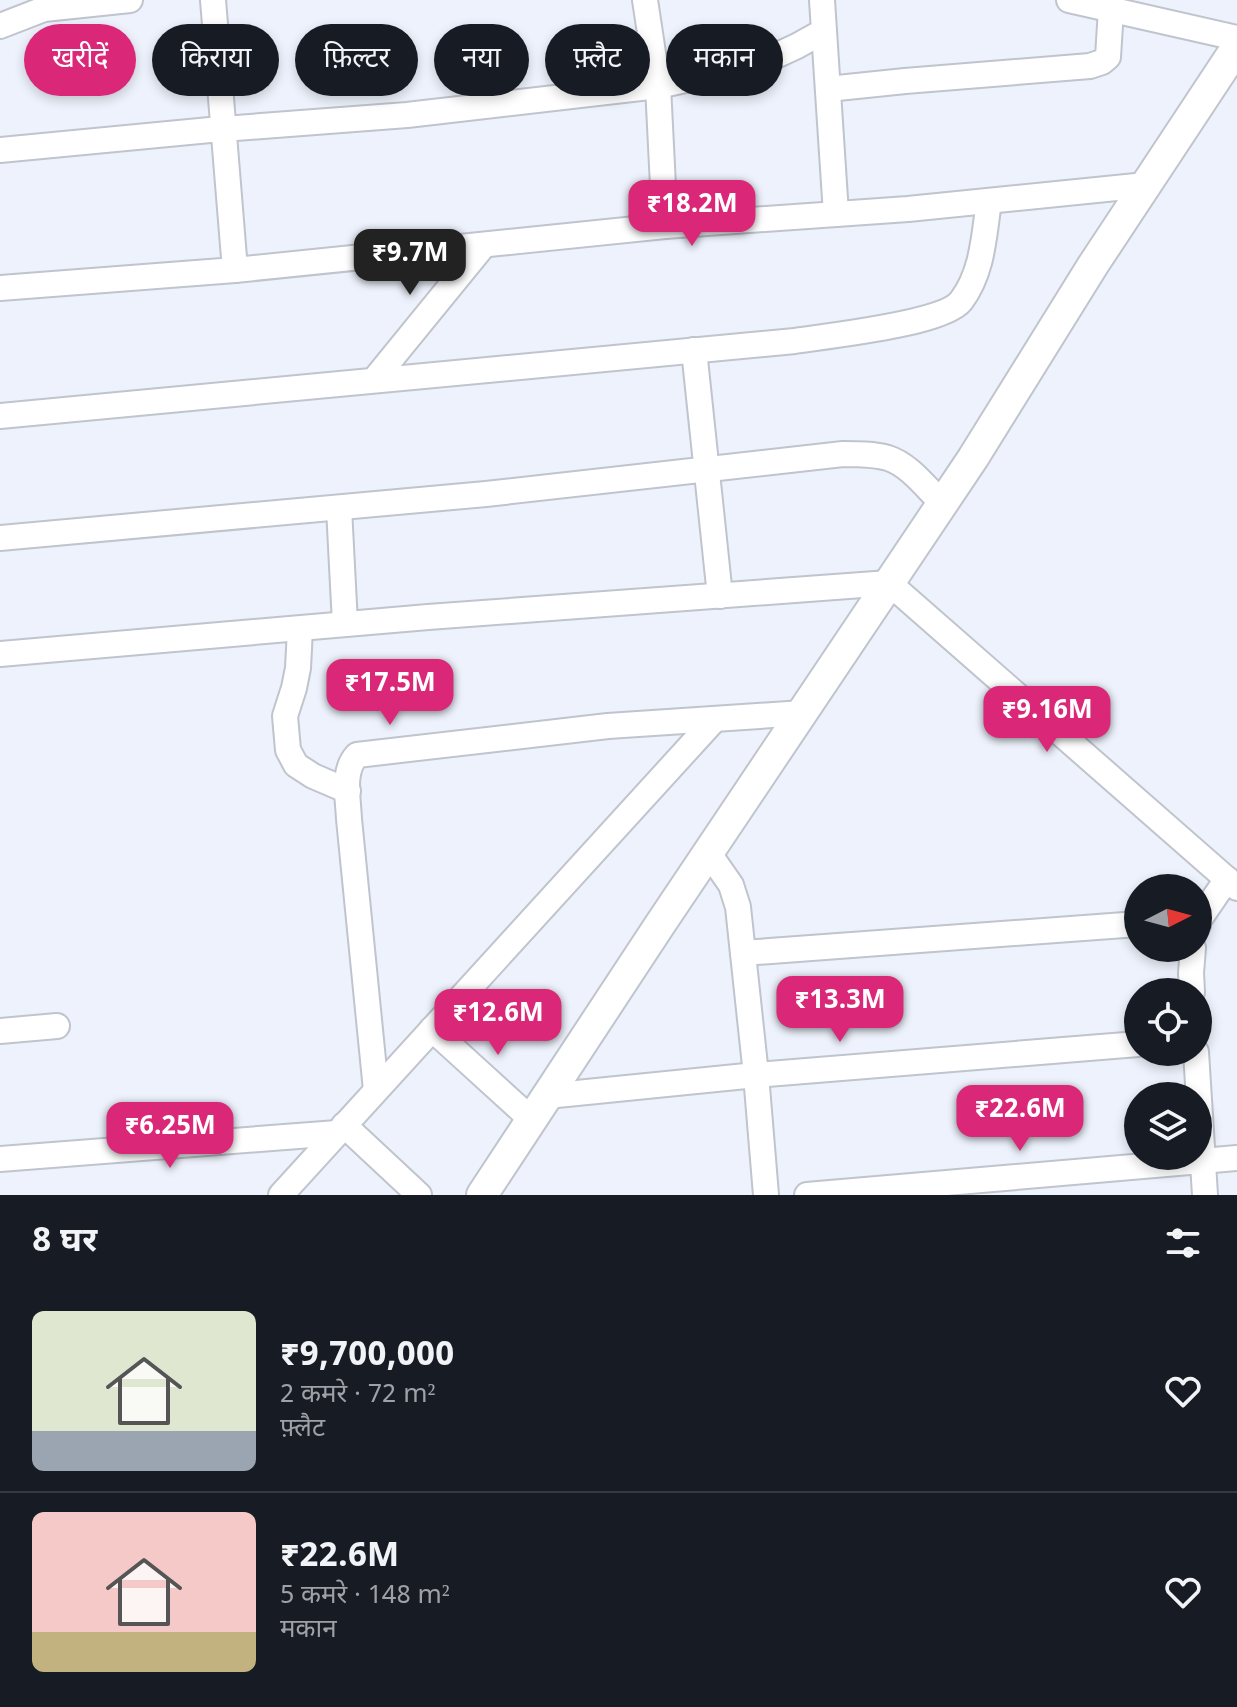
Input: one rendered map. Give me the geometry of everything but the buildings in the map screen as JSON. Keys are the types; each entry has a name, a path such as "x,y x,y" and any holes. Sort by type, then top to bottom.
{"street":[{"path":"0,26 63,3 130,0"},
{"path":"213,0 235,270"},
{"path":"645,0 658,86 665,226"},
{"path":"822,0 836,214"},
{"path":"1069,0 1237,38"},
{"path":"828,89 1090,66 1108,57 1111,9"},
{"path":"0,150 407,115 658,86 758,64 824,31"},
{"path":"482,1195 943,504 1237,47"},
{"path":"0,288 235,270 665,226 989,201 1146,185"},
{"path":"0,416 795,341 896,325 934,316 960,303 979,267 989,201"},
{"path":"374,380 484,245"},
{"path":"694,350 720,596"},
{"path":"0,538 472,495 843,454 871,455 902,465 943,504"},
{"path":"339,508 345,624"},
{"path":"0,654 345,624 889,583 1232,884 1212,906"},
{"path":"300,629 298,668 285,716 288,750 296,765 348,791"},
{"path":"376,1090 348,791 350,763 357,755 608,726 803,713"},
{"path":"281,1195 715,719"},
{"path":"708,852 731,885 738,907 766,1195"},
{"path":"743,953 1124,925"},
{"path":"0,1031 57,1026"},
{"path":"432,1029 539,1108 756,1075 1124,1045"},
{"path":"0,1159 341,1129 419,1195"},
{"path":"1212,1160 1237,1158"},
{"path":"807,1195 1124,1168"},
{"path":"1204,1170 1205,1195"}]}
